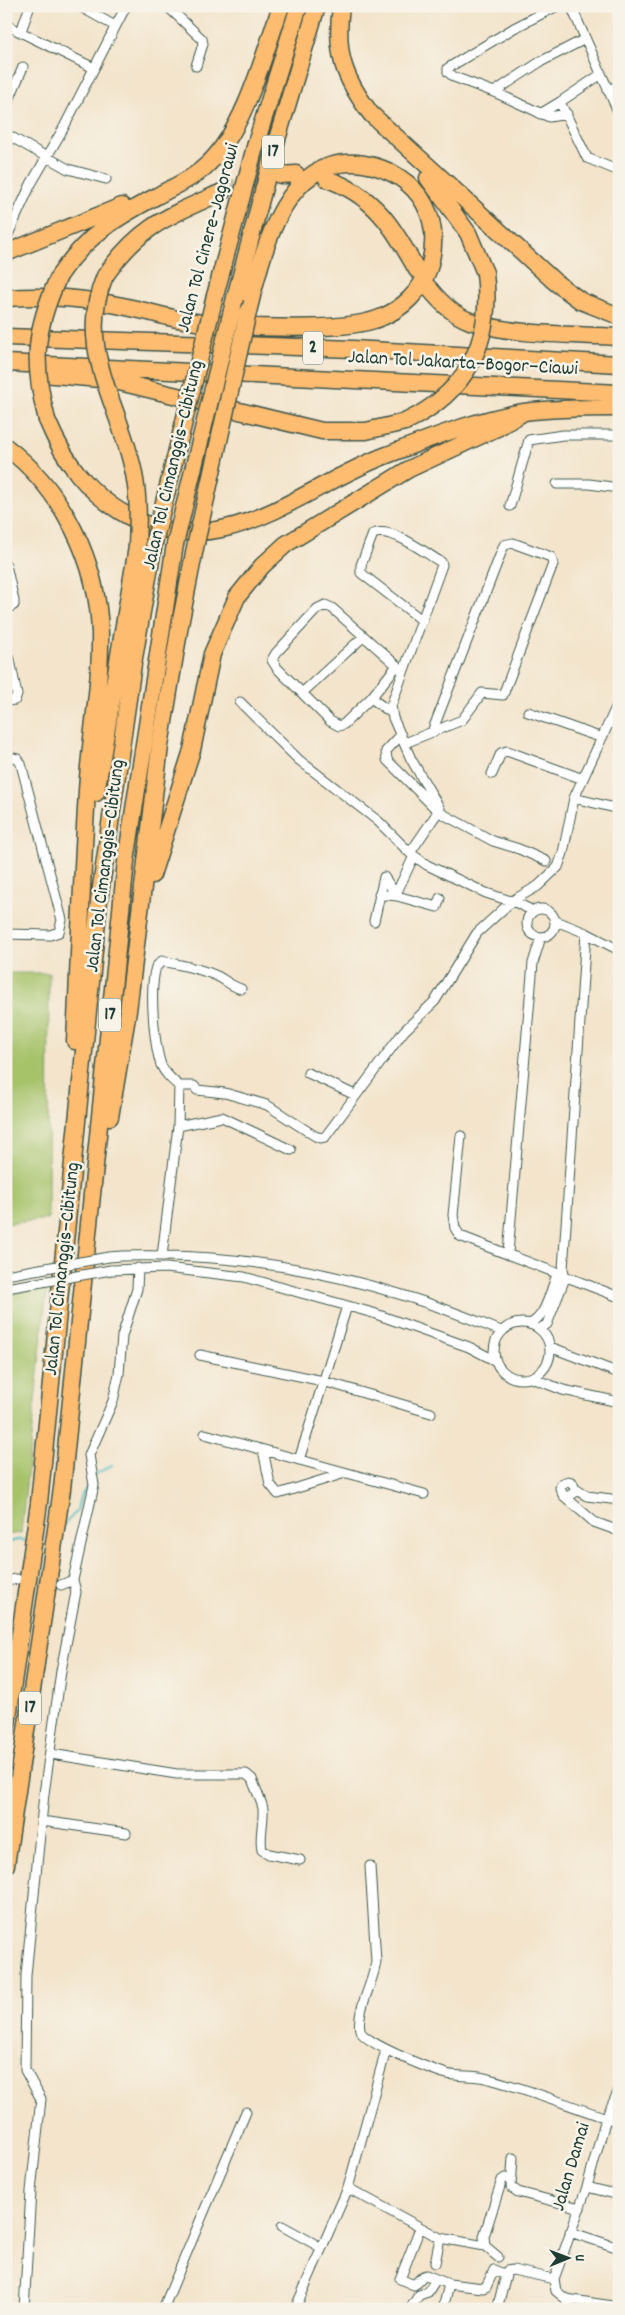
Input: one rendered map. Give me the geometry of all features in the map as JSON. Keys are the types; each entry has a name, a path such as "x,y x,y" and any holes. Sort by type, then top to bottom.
{"highway":[{"path":"281,6 234,130 210,163 189,179 122,215 95,233 74,254 59,276 45,307 39,337 37,362 39,391 47,420 58,446 72,469 91,490 116,509 145,525 156,529 190,533 234,528 262,517 384,456 477,424 524,412 619,408"},
{"name":"Jalan Tol Cinere–Jagorawi","path":"67,1226 100,892 133,664 154,543 215,296 256,143 298,6"},
{"name":"Jalan Tol Cimanggis–Cibitung","path":"6,1865 62,1488 126,860 174,544 275,146 317,6"},
{"path":"341,6 339,43 344,73 353,91 371,114 400,143 555,282 581,300 619,316"},
{"path":"6,370 111,380 322,431 366,431 406,422 441,402 456,386 471,365 481,342 486,320 487,296 484,273 479,254 460,220 400,143"},
{"path":"6,298 24,296 94,301 178,319 214,323 328,326 369,322 390,314 417,291 427,272 431,259 433,237 429,215 419,196 395,174 359,163 333,166 308,179 286,202 274,224 264,249 248,312 196,543 180,625 160,746 128,1011 86,1251"},
{"path":"6,252 189,179"},
{"path":"327,179 358,193 377,210 397,236 417,270"},
{"path":"82,869 137,547 138,502 134,473 97,360 94,333 97,293 104,276 121,252 142,233 168,217 222,192"},
{"path":"429,288 452,312 470,321 494,327 619,337"},
{"name":"Jalan Tol Jakarta–Bogor–Ciawi","path":"6,337 353,349 619,364"},
{"name":"Jalan Tol Jakarta–Bogor–Ciawi","path":"6,363 619,393"},
{"path":"140,913 192,750 212,654 237,597 262,566 286,544 409,469 497,428 524,412"},
{"path":"6,447 27,462 39,474 63,508 82,547 95,589 100,632 99,676 88,778 82,869 67,1226"},
{"name":"Jalan Tol Cimanggis–Cibitung","path":"6,1731 39,1503 67,1226"}],"street":[{"path":"21,31 30,6"},
{"path":"79,6 115,26"},
{"path":"6,239 31,184 47,158 126,6"},
{"path":"167,6 202,39 203,44 196,66"},
{"path":"556,6 471,53 448,68 448,72 454,77 494,92 540,114 554,118 567,114"},
{"path":"571,6 600,75 619,114"},
{"path":"6,25 94,68"},
{"path":"494,92 540,62 585,38"},
{"path":"6,107 23,67"},
{"path":"540,114 600,75"},
{"path":"608,91 619,86"},
{"path":"560,102 587,158 619,170"},
{"path":"6,134 68,169 106,179"},
{"path":"510,506 529,440 563,435 619,435"},
{"path":"557,484 590,484 619,488"},
{"path":"390,712 399,669 423,621 441,568 441,562 396,536 383,532 373,534 361,566 361,573 423,621"},
{"path":"432,732 504,545 513,543 551,557 553,564 504,692 498,696 482,693 465,718 432,732 403,739 386,751 387,760 439,812 493,841 526,851 546,861"},
{"path":"6,565 14,605 6,609"},
{"path":"325,606 332,608 399,669 344,724 339,726 330,721 277,668 273,657 318,609 325,606"},
{"path":"302,693 363,637"},
{"path":"6,655 10,660 17,695 15,700 6,701"},
{"path":"371,698 390,712 421,779 439,807 439,812 412,855 396,895"},
{"path":"241,989 227,984 219,977 195,968 162,961 157,964 153,974 152,1004 161,1064 166,1074 179,1086 194,1086 197,1090 259,1102 273,1108 321,1138 327,1135 404,1031 435,1001 477,933 512,901 538,886 558,867 574,798 602,738 617,712 619,701"},
{"path":"240,702 299,760 378,821 412,855 427,865 479,890 512,901 533,911 547,910 554,916 556,921 586,933 619,950"},
{"path":"528,712 602,738"},
{"path":"492,774 501,753 507,750 583,779"},
{"path":"6,756 18,759 22,764 62,920 59,932 50,935 6,934"},
{"path":"574,798 619,809"},
{"path":"374,921 384,877 396,895"},
{"path":"379,894 396,895 436,907 440,898"},
{"path":"533,911 527,919 528,930 532,934 541,937 550,934 556,921"},
{"path":"540,1329 546,1324 562,1274 586,933"},
{"path":"508,1253 533,963 541,937"},
{"path":"308,1073 355,1095"},
{"path":"162,1256 178,1126 179,1086"},
{"path":"178,1126 222,1117 292,1150"},
{"path":"461,1136 453,1208 455,1228 466,1240 508,1253 619,1298"},
{"path":"6,1275 130,1255 233,1259 359,1281 439,1306 501,1331"},
{"path":"6,1288 111,1270 138,1268 232,1274 347,1306 432,1333 494,1360 502,1372 512,1378 522,1380 532,1378 546,1365 550,1347 540,1329 528,1324"},
{"path":"24,2309 31,2191 42,2099 25,2070 26,1975 42,1821 61,1671 76,1592 73,1580 94,1477 89,1455 113,1401 119,1374 122,1336 137,1289 138,1268"},
{"path":"494,1360 494,1345 501,1331 510,1325 528,1324 537,1321 562,1274"},
{"path":"299,1460 322,1381 347,1306"},
{"path":"550,1347 619,1373"},
{"path":"200,1355 322,1381 431,1413"},
{"path":"532,1378 563,1390 619,1402"},
{"path":"205,1434 424,1494"},
{"path":"264,1450 270,1484 278,1494 345,1473"},
{"path":"619,1500 586,1496 575,1490 572,1482 564,1482 560,1488 563,1495 594,1522 619,1530"},
{"path":"563,1495 571,1496 575,1490"},
{"path":"578,1508 586,1496"},
{"path":"6,1581 17,1579"},
{"path":"61,1585 73,1580"},
{"path":"51,1754 177,1774 246,1774 252,1779 263,1808 260,1836 262,1850 268,1854 300,1860"},
{"path":"42,1821 126,1833"},
{"path":"370,1866 376,1960 375,1974 361,2014 360,2031 362,2036 386,2050 448,2074 484,2078 619,2122"},
{"path":"295,2309 348,2188 386,2050"},
{"name":"Jalan Damai","path":"554,2279 587,2187 606,2118 619,2090"},
{"path":"164,2309 246,2112"},
{"path":"513,2158 510,2178 511,2187 518,2192 580,2208"},
{"path":"485,2246 484,2236 502,2180 510,2178"},
{"path":"587,2187 619,2195"},
{"path":"348,2188 440,2238 485,2246 498,2257"},
{"path":"282,2226 322,2248"},
{"path":"420,2228 400,2279 414,2286 423,2276 449,2284 483,2288 486,2287 494,2270 506,2275"},
{"path":"570,2232 619,2248"},
{"path":"435,2263 440,2238"},
{"path":"497,2309 507,2271 513,2270 554,2279 556,2292 566,2299 619,2307"},
{"path":"410,2309 419,2295 428,2292 436,2280"},
{"path":"443,2309 449,2284"},
{"path":"566,2299 569,2309"}],"green space":[{"path":"6,973 49,973 48,1219 6,1224"},
{"path":"47,1288 21,1533 6,1535 6,1294"}],"waterway":[{"path":"96,1474 112,1465"},
{"path":"63,1526 77,1511 80,1498 91,1481"},
{"path":"6,1543 21,1539 27,1542"}],"tunnel":[{"path":"222,192 256,179 280,175"},
{"path":"24,1580 61,1585"}]}
